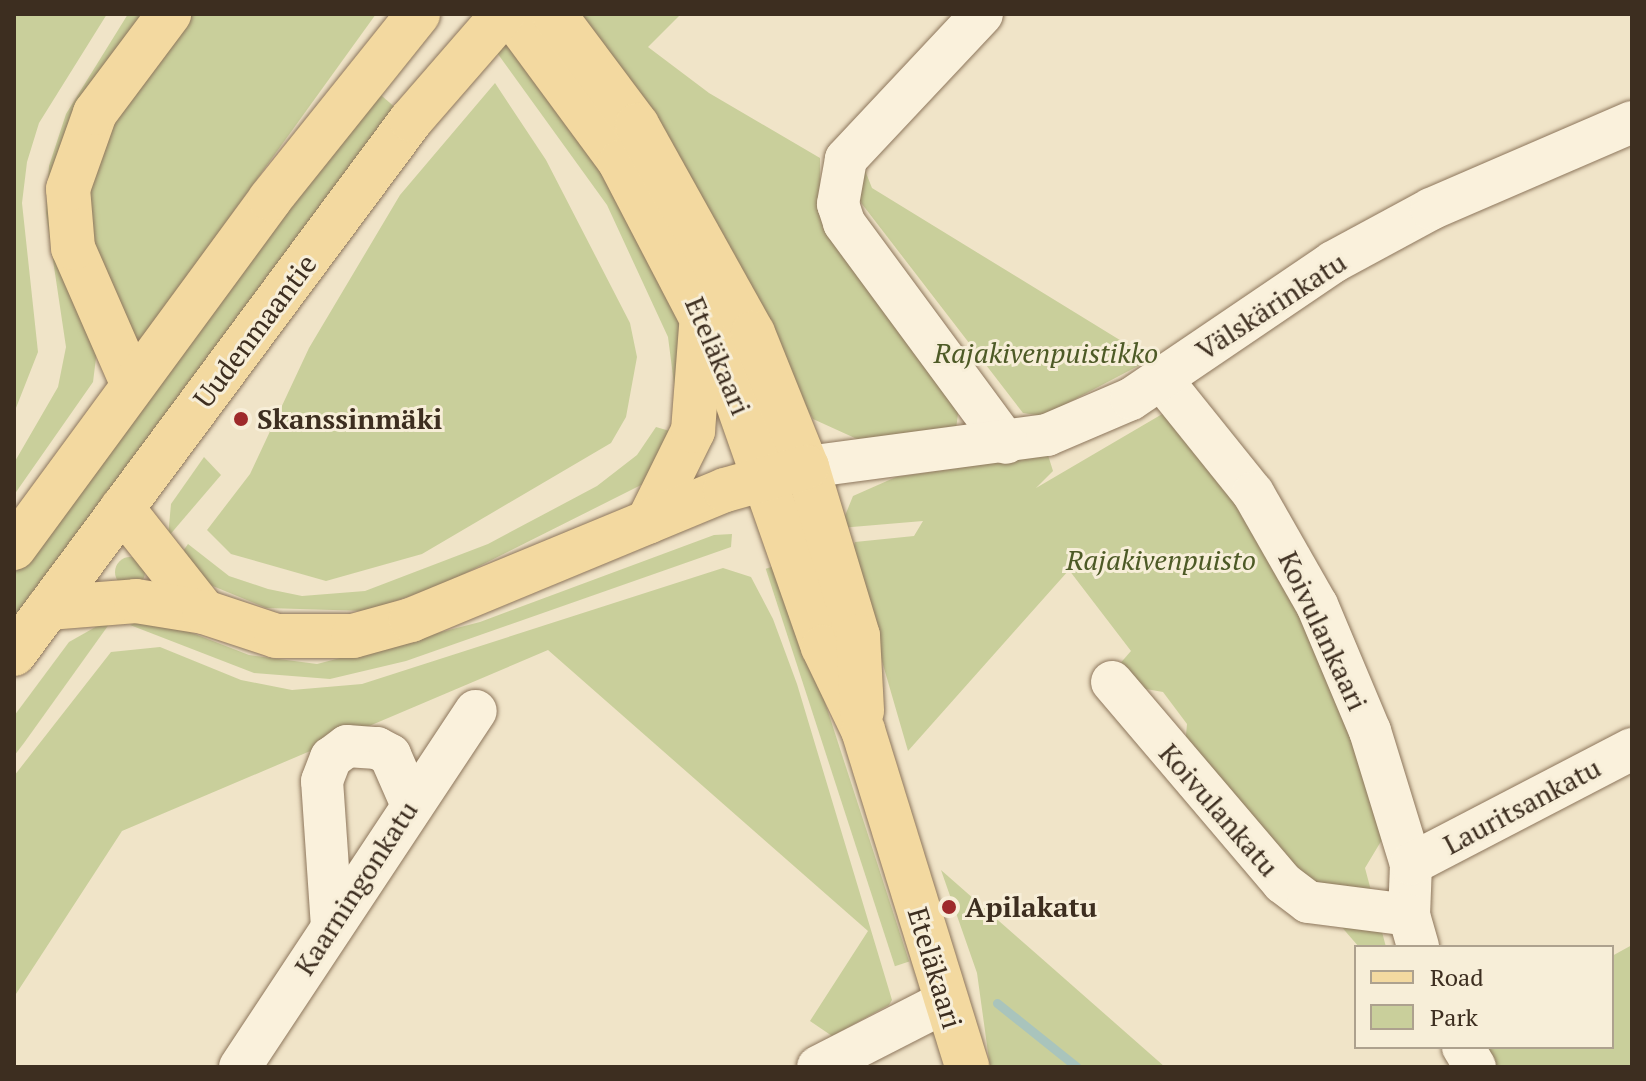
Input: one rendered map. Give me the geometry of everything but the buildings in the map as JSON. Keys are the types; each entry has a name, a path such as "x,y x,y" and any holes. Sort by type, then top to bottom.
{"main road":[{"path":"132,383 78,264 68,189 95,113 169,14"},
{"path":"14,548 132,383 362,79 418,14"},
{"name":"Uudenmaantie","path":"14,654 411,120 503,14"},
{"name":"Eteläkaari","path":"511,14 620,162 786,471 858,636 863,730 967,1067"},
{"name":"Eteläkaari","path":"554,14 637,125 700,231 753,333 786,471"},
{"path":"648,522 693,431 701,312"},
{"path":"48,608 136,601 204,612 276,636 353,636 411,620 648,522 786,471"},
{"path":"122,508 204,612"}],"street":[{"path":"982,14 846,159 838,204 844,223 1006,443"},
{"name":"Välskärinkatu","path":"786,471 1047,435 1162,380 1333,262 1517,168 1632,122"},
{"name":"Koivulankaari","path":"1162,380 1253,493 1317,605 1370,731 1411,864 1414,931"},
{"name":"Koivulankatu","path":"1112,682 1283,883 1308,902 1414,931"},
{"name":"Kaarningonkatu","path":"240,1067 411,803 476,711"},
{"path":"332,927 322,781 331,758 347,746 377,748 390,755 411,803"},
{"name":"Lauritsankatu","path":"1411,864 1632,749"},
{"path":"818,1067 945,1002"},
{"path":"1464,1049 1475,1067"}],"green space":[{"path":"14,14 107,14 39,123 27,162 22,203 38,352 14,413"},
{"path":"128,14 143,14 76,118 97,350 93,382 14,495 14,463 58,387 66,347 46,213 49,166 66,114"},
{"path":"187,14 376,14 131,354 84,222 96,139"},
{"path":"469,14 490,14 579,134 661,278 685,336 678,415 668,337 607,205"},
{"path":"575,14 681,14 648,47 709,93 820,158 820,186 959,406 956,429 857,439 813,419"},
{"path":"495,83 546,160 630,323 637,357 626,417 611,443 422,554 326,581 231,554 207,530 250,474 309,348 400,195"},
{"path":"375,90 397,109 14,631 14,574"},
{"name":"Rajakivenpuistikko","path":"864,168 872,188 1141,353 1157,356 1043,416 1023,413 862,204 857,195"},
{"name":"Rajakivenpuisto","path":"1164,413 1223,474 1311,627 1386,833 1365,868 1385,945 1357,945 1185,746 1187,724 1163,692 1135,687 1117,667 1131,651 1069,570 908,751 851,554 855,542 914,536 923,521 840,528 853,496 896,477 1048,455 1053,471 1036,488"},
{"path":"656,427 680,434 649,481 442,585 367,611 266,608 203,582 176,561 188,544 229,576 268,589 302,596 365,591 488,544 597,486 637,455"},
{"path":"204,457 221,475 168,537 171,504"},
{"path":"732,534 731,547 406,661 330,679 254,673 130,625 151,617 249,655 317,664 480,622 714,535"},
{"path":"130,557 140,562 145,572 140,582 130,587 120,582 115,572 120,562"},
{"path":"780,564 909,962 895,966 766,569"},
{"path":"723,568 751,577 773,619 797,684 892,1000 889,1005 832,1036 810,1021 868,931 548,650 122,831 14,997 14,776 111,652 160,647 241,680 292,690 362,684"},
{"path":"115,616 14,756 14,716 69,642"},
{"path":"941,870 1165,1067 990,1067 977,973"},
{"path":"1632,945 1632,1067 1496,1067 1485,1049 1614,1049 1614,955"}],"waterway":[{"path":"997,1003 1077,1067"}],"place":[{"name":"Skanssinmäki","path":"241,419"},
{"name":"Apilakatu","path":"949,907"}]}
